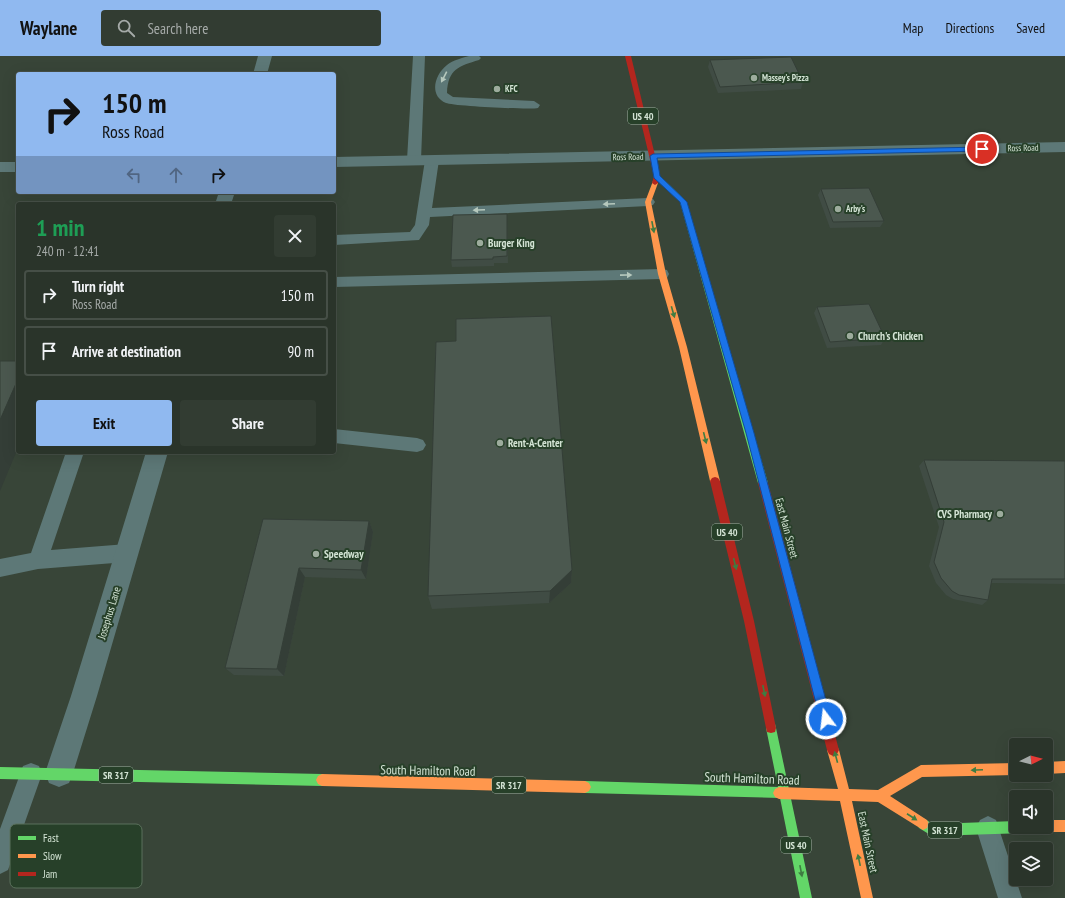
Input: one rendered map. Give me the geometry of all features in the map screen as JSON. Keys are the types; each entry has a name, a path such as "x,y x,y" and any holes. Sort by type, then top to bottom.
{"main road":[{"name":"US 40","path":"628,56 657,176"},
{"path":"648,202 657,176"},
{"name":"East Main Street","path":"657,176 683,202 750,433 845,795 867,898"},
{"name":"US 40","path":"648,202 662,274 683,347 747,614 806,898"},
{"path":"1053,768 1065,767"},
{"path":"879,796 921,771 1009,768"},
{"name":"South Hamilton Road","path":"0,773 59,773 785,792 879,796"},
{"name":"SR 317","path":"879,796 932,830 1009,827"},
{"path":"1053,826 1065,826"}],"street":[{"path":"261,72 265,56"},
{"name":"Ross Road","path":"336,162 1065,147"},
{"path":"0,167 16,167"},
{"name":"Josephus Lane","path":"59,773 156,454"}],"lane":[{"path":"414,160 419,56"},
{"path":"475,58 451,66 445,73 440,89 441,94 445,98 457,101 485,101 534,105"},
{"path":"336,240 414,237 422,225 432,160"},
{"path":"424,213 648,202"},
{"path":"336,282 662,274"},
{"path":"336,436 417,445"},
{"path":"38,560 74,454"},
{"path":"0,568 38,560 127,553"},
{"path":"13,824 31,774"},
{"path":"988,828 1010,898"},
{"path":"0,862 10,834"}],"building":[{"name":"Massey's Pizza","path":"791,57 803,82 720,87 710,60"},
{"path":"869,188 884,221 833,222 821,189"},
{"name":"Burger King","path":"507,214 507,256 493,257 493,259 451,260 453,215"},
{"name":"Church's Chicken","path":"869,304 885,338 830,342 817,307"},
{"path":"551,316 572,570 550,591 428,596 436,342 456,341 456,319"},
{"path":"0,361 16,361 16,384 0,420"},
{"name":"CVS Pharmacy","path":"924,460 1065,461 1065,579 992,579 988,600 959,595 952,591 941,578 934,562 944,522"},
{"path":"263,519 369,521 361,570 299,568 277,669 225,668"}],"traffic: fast":[{"path":"657,176 683,201 763,483"},
{"path":"771,728 806,898"},
{"path":"0,773 322,780"},
{"path":"585,787 779,793"},
{"path":"923,824 932,830 1009,827"}],"traffic: slow":[{"path":"655,183 648,202 662,274 683,347 715,481"},
{"path":"833,750 845,795 867,898"},
{"path":"1053,768 1065,767"},
{"path":"879,796 921,771 1009,769"},
{"path":"322,780 585,787"},
{"path":"779,793 879,796 923,824"},
{"path":"1053,826 1065,826"}],"traffic: jam":[{"path":"628,56 657,176 655,183"},
{"path":"715,481 749,621 771,728"},
{"path":"763,483 833,750"}],"place":[{"name":"Massey's Pizza","path":"754,78"},
{"name":"KFC","path":"497,89"},
{"name":"Arby's","path":"838,209"},
{"name":"Burger King","path":"480,243"},
{"name":"Church's Chicken","path":"850,336"},
{"name":"Rent-A-Center","path":"500,443"},
{"name":"CVS Pharmacy","path":"1000,514"},
{"name":"Speedway","path":"316,554"}],"route":[{"path":"826,719 750,433 702,263 683,202 657,176 653,156 982,149"}]}
